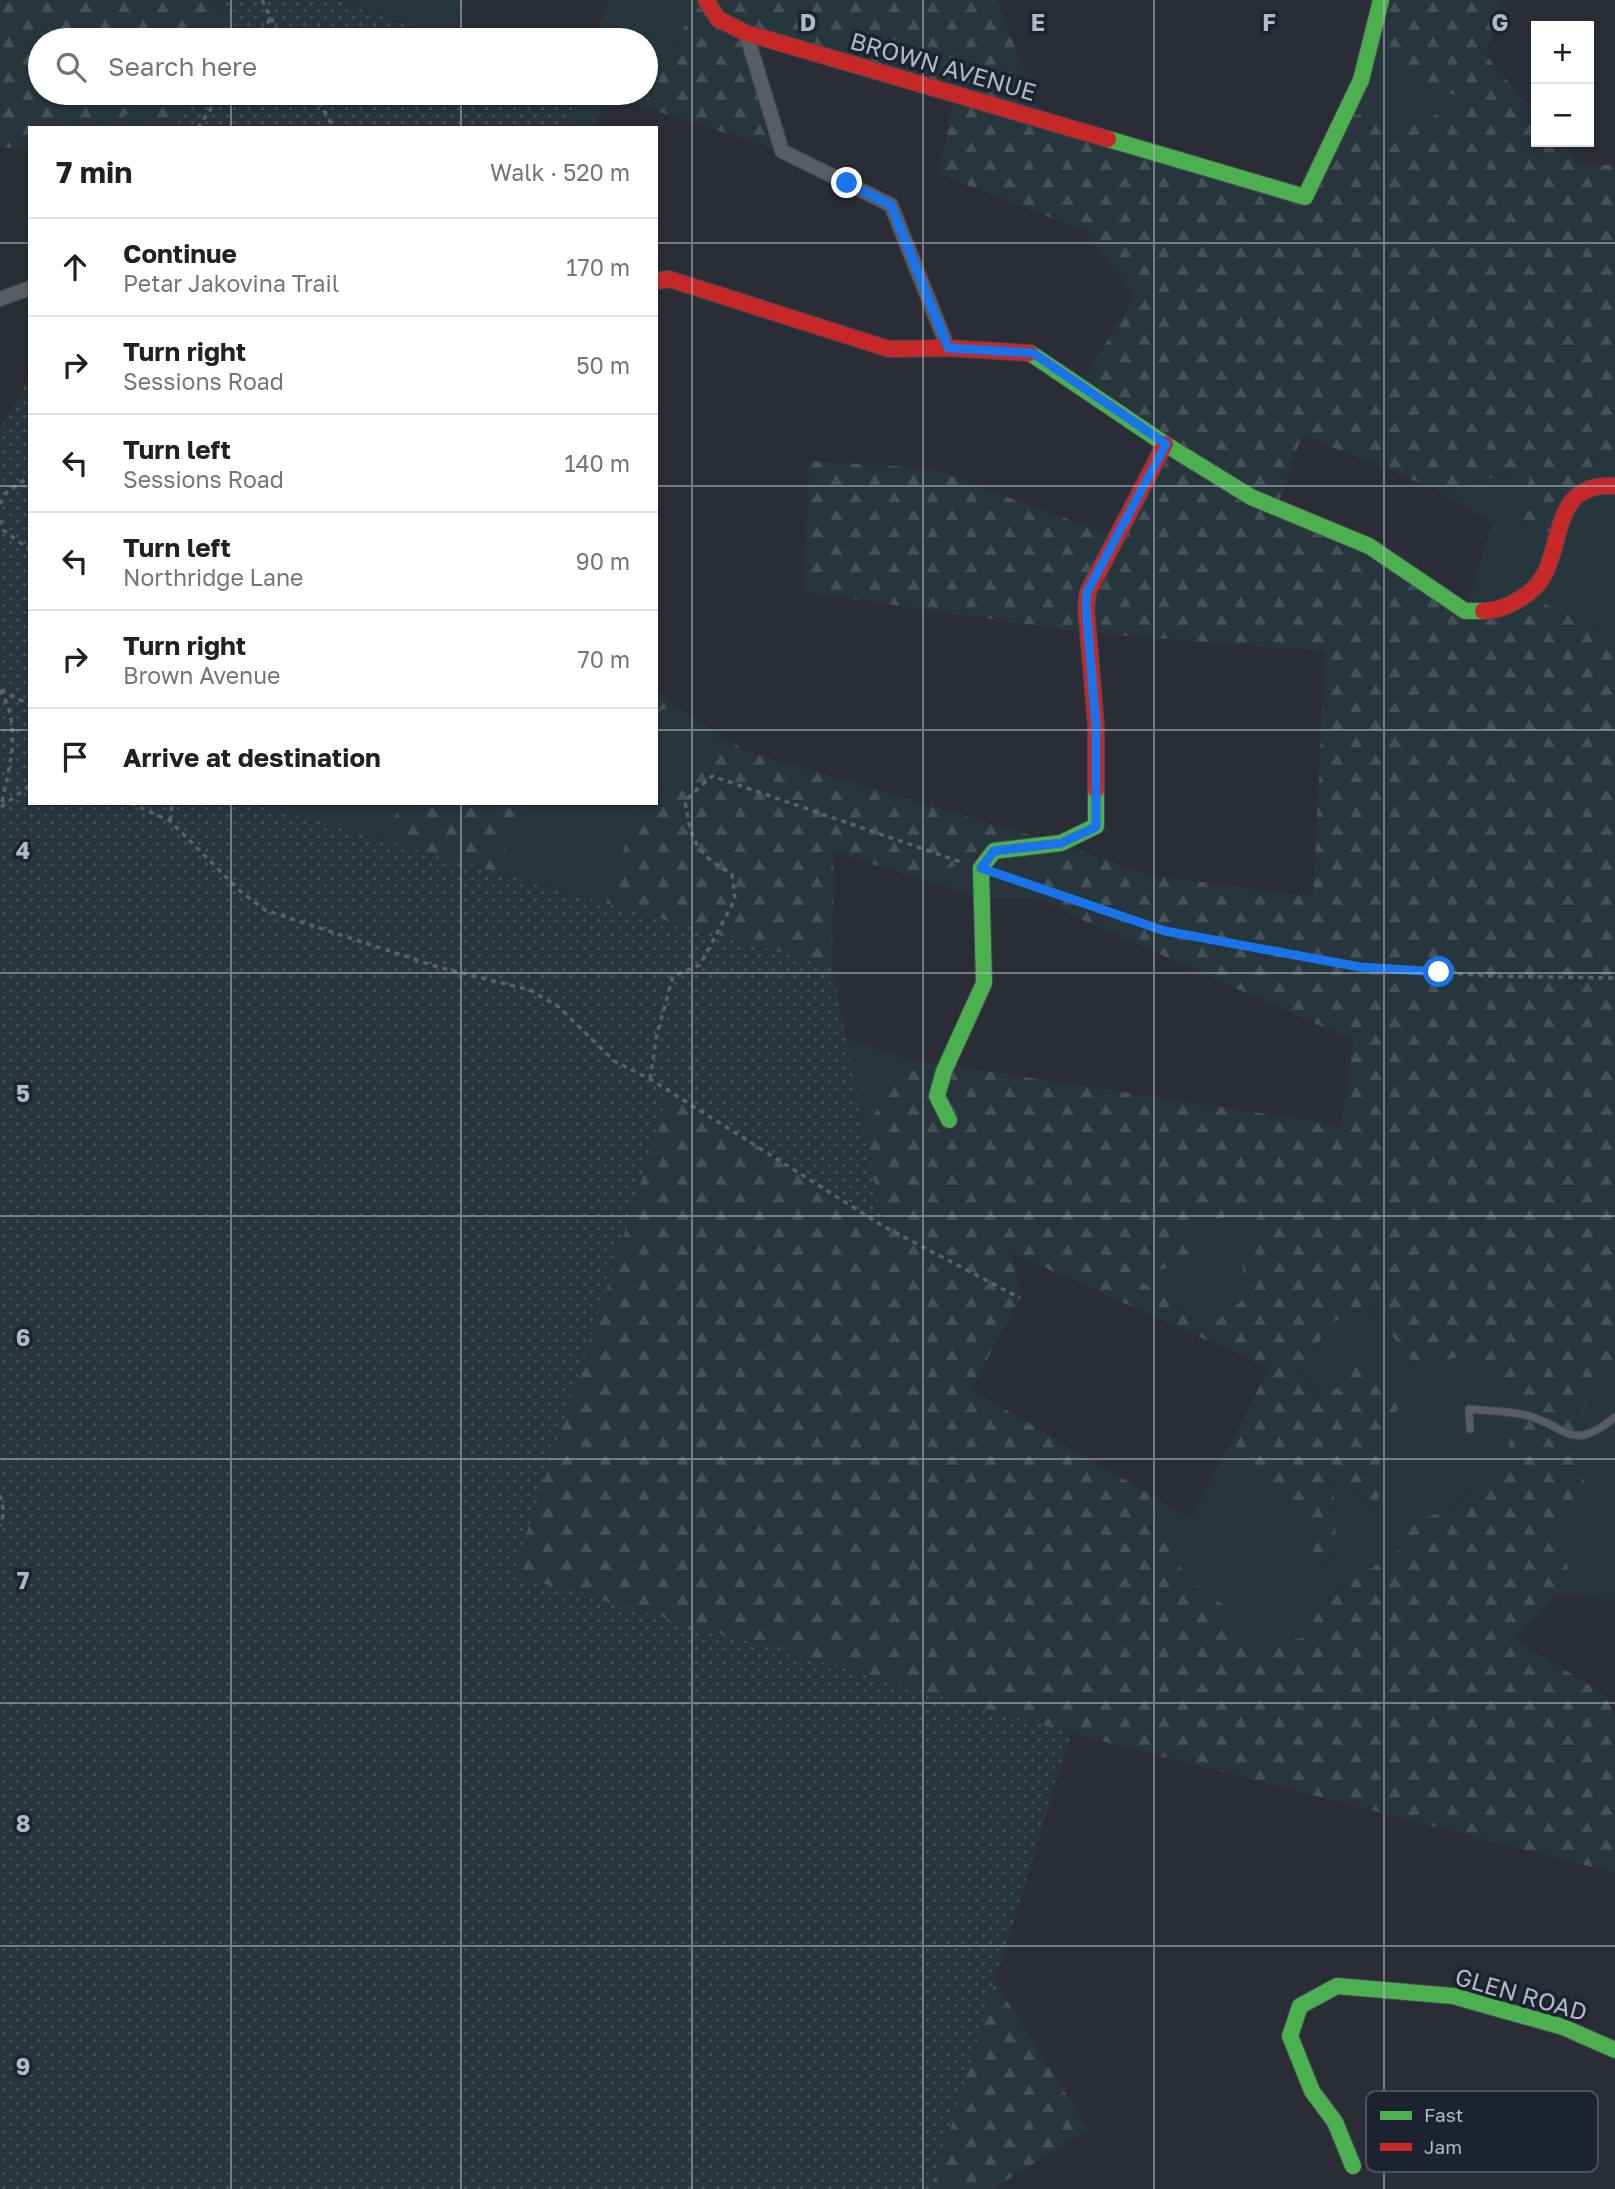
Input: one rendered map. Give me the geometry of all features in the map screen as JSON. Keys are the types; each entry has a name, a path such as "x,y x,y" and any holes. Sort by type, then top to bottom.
{"street":[{"path":"706,0 718,19 746,33 782,151 891,205 948,348"},
{"name":"BROWN AVENUE","path":"746,33 1305,197 1361,80 1381,0"},
{"path":"658,281 669,279 889,349 948,348 1033,353 1166,444 1251,497 1369,547 1465,611 1496,611 1526,595 1545,574 1556,531 1573,499 1599,485 1615,486"},
{"path":"0,299 28,289"},
{"path":"949,1120 937,1096 944,1071 984,983 981,868 994,851 1061,843 1096,827 1096,726 1087,592 1166,444"},
{"name":"GLEN ROAD","path":"1353,2166 1335,2122 1312,2091 1290,2036 1300,2006 1337,1986 1453,1996 1563,2027 1615,2050"}],"lane":[{"path":"1470,1430 1469,1409 1527,1415 1571,1437 1600,1430 1615,1417"}],"path":[{"path":"262,0 275,28"},
{"path":"264,28 270,19"},
{"path":"199,126 213,105"},
{"path":"321,105 333,126"},
{"path":"0,504 6,493 28,477"},
{"path":"0,520 3,530 28,549"},
{"path":"0,690 28,704"},
{"path":"0,690 9,704 13,729 13,749 0,807"},
{"path":"650,1079 657,1034 673,976 700,965 735,899 732,874 707,860 690,835 685,801 712,776 1165,931 1360,967 1491,976 1615,978"},
{"path":"0,807 28,786"},
{"path":"136,805 170,821 240,891 265,911 438,967 530,990 559,1007 614,1061 650,1079 826,1191 919,1245 1020,1298"},
{"path":"170,821 173,805"},
{"path":"0,1495 4,1512 0,1526"}],"green space":[{"path":"0,0 212,0 205,26 210,28 28,28 28,105 138,105 113,126 28,126 28,150 0,147"},
{"path":"212,0 236,22 233,28 205,26"},
{"path":"215,0 338,0 413,28 233,28 236,22"},
{"path":"338,0 464,0 455,28 417,28"},
{"path":"608,0 698,0 658,78 658,28 599,28"},
{"path":"698,0 997,0 1043,120 1305,197 1345,113 1418,123 1470,99 1424,87 1372,33 1381,0 1502,0 1486,55 1531,108 1531,147 1564,147 1579,164 1615,165 1615,456 1599,459 1556,531 1520,533 1531,468 1440,491 1302,435 1277,507 1369,546 1465,611 1526,595 1615,638 1615,1364 1600,1372 1571,1437 1588,1493 1557,1527 1571,1580 1513,1637 1606,1696 1615,1719 1615,1873 1071,1733 995,1982 1089,2130 992,2189 837,2189 0,2000 379,839 403,805 529,805 511,826 500,873 438,967 580,932 606,903 635,815 646,805 658,805 658,793 721,735 746,751 1061,844 1150,875 1313,897 1325,651 1088,633 804,592 809,461 930,468 1116,537 1165,444 1080,386 1135,295 1084,231 939,174 955,94 747,33 782,151 643,107 658,105 658,78","holes":["1061,845 1036,899 1354,1041 1340,1125 912,1060 864,1128 882,1226 762,1149 776,1067 760,947 832,967 834,852 920,879 994,851","1260,1210 1242,1265 1249,1295 1197,1336 1182,1308 1133,1276 1186,1263 1198,1223","1012,1253 1269,1368 1231,1442 1299,1513 1319,1568 1336,1548 1333,1471 1378,1510 1381,1427 1401,1407 1382,1362 1348,1358 1343,1385 1318,1398 1300,1369 1332,1323 1368,1303 1417,1370 1475,1351 1486,1385 1517,1384 1507,1459 1479,1479 1452,1510 1406,1522 1401,1549 1329,1596 1302,1638 1239,1648 1233,1612 1184,1575 1149,1494 971,1389 1020,1298"]},
{"path":"1372,33 1471,99 1418,123 1345,113"},
{"path":"137,105 143,105 147,126 113,126"},
{"path":"142,105 212,105 199,126 147,126"},
{"path":"188,105 575,105 569,126 176,126"},
{"path":"575,105 604,105 593,126 569,126"},
{"path":"28,380 28,805 259,805 832,967 883,1226 671,1090 513,1575 1071,1733 932,2189 0,2189 0,429"},
{"path":"1615,456 1615,638 1526,595 1465,611 1492,524 1440,492 1531,468 1520,532 1556,531 1600,458"},
{"path":"658,692 675,704 658,712"},
{"path":"675,704 721,735 658,793 658,712"},
{"path":"259,805 403,805 379,839"},
{"path":"529,805 646,805 635,815 606,903 500,873 511,826"},
{"path":"1061,846 1036,899 982,899 920,879 994,851"},
{"path":"846,1038 912,1060 864,1128"},
{"path":"1261,1209 1242,1265 1249,1295 1197,1336 1182,1308 1132,1275 1186,1263 1198,1223"},
{"path":"1367,1303 1417,1370 1475,1350 1518,1383 1507,1459 1479,1479 1452,1510 1406,1523 1401,1549 1329,1596 1302,1638 1239,1648 1233,1612 1184,1575 1149,1494 1191,1518 1231,1442 1299,1513 1320,1568 1336,1548 1333,1470 1377,1510 1380,1427 1401,1407 1381,1362 1348,1359 1343,1385 1319,1398 1300,1369 1332,1323"},
{"path":"1615,1364 1615,1600 1556,1594 1571,1580 1557,1527 1571,1437 1600,1372"}],"traffic: fast":[{"path":"1108,139 1305,197 1361,80 1381,0"},
{"path":"1030,353 1165,444 1251,497 1369,546 1465,611 1483,611"},
{"path":"949,1120 937,1096 944,1071 984,983 981,868 994,851 1061,843 1096,826 1096,790"},
{"path":"1353,2166 1335,2122 1312,2091 1290,2036 1300,2006 1337,1986 1453,1996 1563,2027 1615,2050"}],"traffic: jam":[{"path":"706,0 718,19 746,33 1108,139"},
{"path":"658,281 669,279 889,349 948,348 1030,353"},
{"path":"1096,790 1096,726 1086,607 1088,592 1165,444"},
{"path":"1483,611 1510,605 1540,581 1551,559 1564,514 1571,502 1581,493 1596,487 1615,486"}],"route":[{"path":"847,183 891,205 948,348 1033,353 1166,444 1087,592 1096,726 1096,827 1061,843 994,851 981,868 1165,931 1360,967 1439,972"}]}
